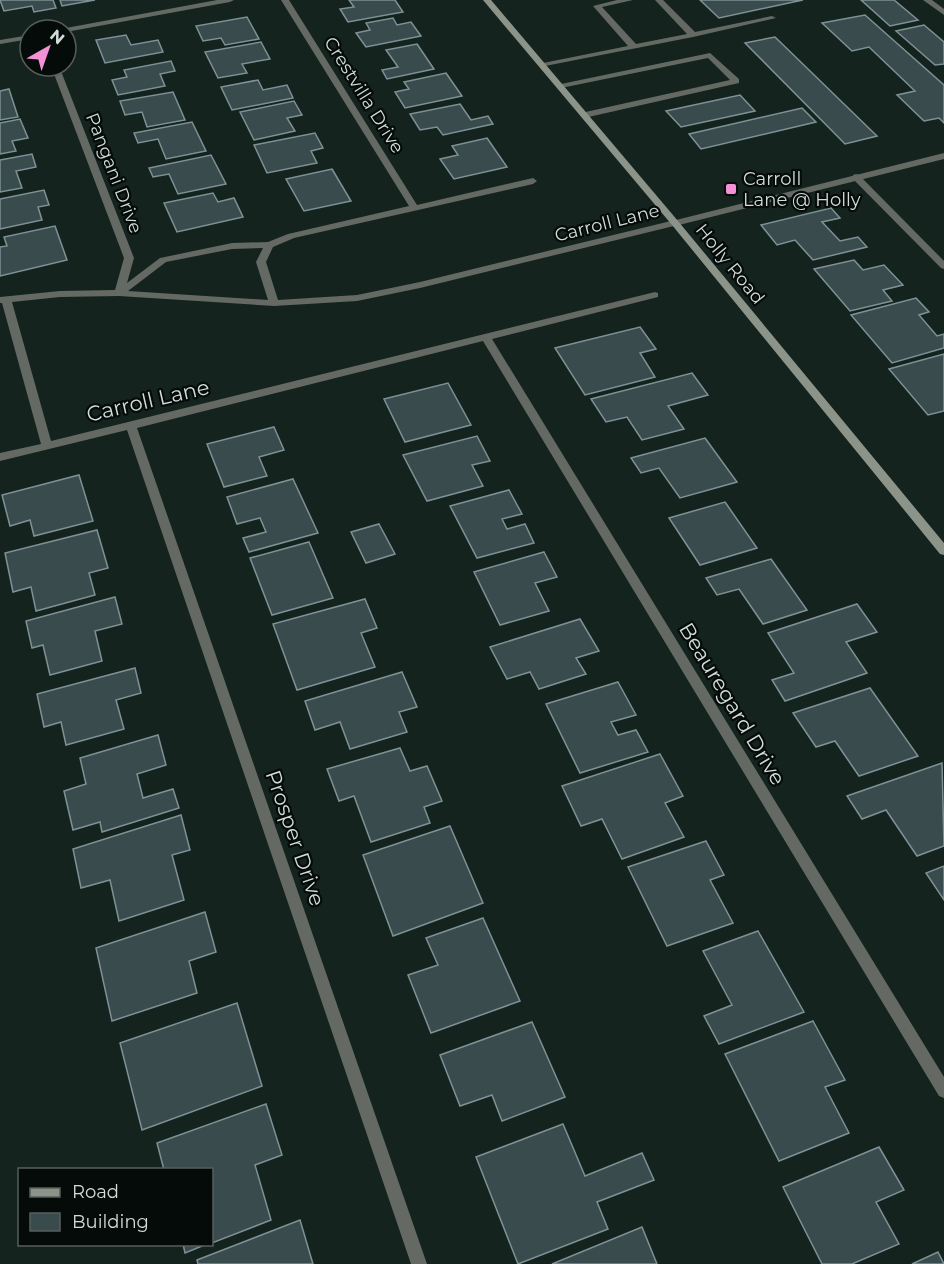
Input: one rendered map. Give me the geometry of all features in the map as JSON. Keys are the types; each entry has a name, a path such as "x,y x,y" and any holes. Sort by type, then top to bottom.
{"main road":[{"name":"Holly Road","path":"487,0 675,223 944,550"}],"street":[{"path":"78,28 230,0"},
{"name":"Crestvilla Drive","path":"285,0 415,208"},
{"path":"630,0 597,6 634,47"},
{"path":"659,0 693,35"},
{"path":"927,0 944,13"},
{"path":"543,65 772,18"},
{"path":"0,42 18,39"},
{"path":"561,86 710,55 736,81 584,115"},
{"name":"Pangani Drive","path":"60,78 129,258 119,293"},
{"name":"Carroll Lane","path":"3,300 60,294 119,293 274,303 357,298 675,223 944,156"},
{"path":"856,177 944,266"},
{"path":"119,293 163,260 231,246 269,245 291,236 533,182"},
{"path":"269,245 261,262 274,303"},
{"name":"Carroll Lane","path":"0,457 486,338 655,294"},
{"path":"3,300 47,445"},
{"name":"Beauregard Drive","path":"486,338 944,1091"},
{"name":"Prosper Drive","path":"132,426 418,1264"}],"building":[{"path":"0,0 53,0 56,8 34,12 32,6 4,11"},
{"path":"60,0 95,0 62,6"},
{"path":"349,0 395,0 403,12 348,22 340,9 354,7"},
{"path":"700,0 803,0 719,18"},
{"path":"861,0 894,0 918,20 890,26"},
{"path":"865,15 944,85 944,123 939,118 924,121 897,95 915,91 869,47 852,51 822,23"},
{"path":"247,17 259,39 225,45 221,38 203,41 196,26"},
{"path":"393,18 397,25 411,22 421,36 366,47 356,33 370,30 366,23"},
{"path":"924,25 944,42 944,64 935,65 896,31"},
{"path":"126,35 131,45 158,40 163,52 105,63 96,40"},
{"path":"775,37 877,136 845,144 745,43"},
{"path":"261,42 270,59 242,64 247,73 218,78 205,52"},
{"path":"417,44 434,69 387,79 382,70 398,67 386,50"},
{"path":"171,61 175,71 160,74 165,86 118,95 112,80 127,77 124,70"},
{"path":"446,73 462,96 405,108 395,92 409,89 404,82"},
{"path":"258,80 263,90 287,85 293,98 232,110 221,87"},
{"path":"9,89 18,117 0,120 0,91"},
{"path":"173,92 185,120 147,127 142,112 125,115 120,101"},
{"path":"740,95 755,111 681,127 666,111"},
{"path":"294,101 302,115 287,118 295,131 254,140 240,112"},
{"path":"460,104 471,120 488,116 493,124 443,135 437,127 420,130 410,114"},
{"path":"802,108 816,122 701,149 689,134"},
{"path":"20,119 28,138 12,141 16,151 0,154 0,123"},
{"path":"192,122 206,151 166,159 158,139 138,143 134,133"},
{"path":"315,133 323,148 311,151 317,163 267,173 254,145"},
{"path":"487,138 507,167 454,179 440,159 458,155 452,146"},
{"path":"32,154 36,167 16,171 22,188 0,192 0,160"},
{"path":"211,155 226,184 178,194 169,174 153,177 149,168"},
{"path":"332,169 351,201 304,211 286,179"},
{"path":"44,190 49,205 38,207 42,220 0,229 0,199"},
{"path":"213,193 218,202 234,198 243,217 177,232 164,203"},
{"path":"831,208 840,218 822,222 840,241 858,237 867,247 813,260 795,240 777,245 761,225"},
{"path":"55,226 67,260 0,276 0,247 7,246 4,237"},
{"path":"854,260 863,270 884,265 903,285 883,290 892,301 850,311 814,269"},
{"path":"916,298 929,312 919,315 937,336 944,334 944,348 892,363 851,315"},
{"path":"640,327 656,349 640,353 655,377 585,395 555,348"},
{"path":"944,354 944,411 928,415 889,369"},
{"path":"692,373 708,395 668,406 684,429 642,440 627,417 606,422 591,399"},
{"path":"448,383 471,425 405,442 384,399"},
{"path":"274,427 284,450 259,457 267,476 224,487 207,444"},
{"path":"477,436 490,461 472,465 483,486 427,501 403,455"},
{"path":"705,438 737,482 680,498 659,468 641,473 631,458"},
{"path":"79,475 93,521 34,536 30,520 10,526 2,495"},
{"path":"293,479 318,533 249,552 243,538 266,532 260,518 237,524 227,497"},
{"path":"509,490 522,514 502,519 507,529 525,524 534,543 477,558 450,506"},
{"path":"725,502 757,548 700,565 669,518"},
{"path":"379,524 395,554 366,563 351,532"},
{"path":"97,530 108,568 89,573 95,595 36,611 31,587 13,592 5,553"},
{"path":"309,542 333,598 272,615 250,558"},
{"path":"544,552 557,577 535,583 549,611 500,625 474,572"},
{"path":"771,559 807,610 763,624 739,589 717,595 706,578"},
{"path":"115,597 122,624 95,631 102,661 50,675 43,645 32,648 26,621"},
{"path":"365,599 377,628 361,633 375,667 297,690 273,624"},
{"path":"857,604 877,632 846,642 867,673 785,701 772,680 794,673 768,633"},
{"path":"580,619 599,651 576,658 586,674 539,689 530,672 507,679 490,647"},
{"path":"135,668 141,693 116,700 124,729 66,745 61,722 44,727 37,694"},
{"path":"402,672 417,707 399,712 407,732 350,749 340,722 315,730 305,701"},
{"path":"618,682 636,715 611,722 618,735 636,730 648,752 580,773 546,704"},
{"path":"870,688 918,756 859,776 835,741 816,747 793,713"},
{"path":"158,735 166,765 137,774 143,798 173,789 179,808 102,832 100,822 73,830 64,791 86,784 80,758"},
{"path":"400,748 410,771 427,766 442,801 424,807 430,823 371,842 354,796 339,801 327,769"},
{"path":"660,754 683,796 665,803 684,837 622,859 602,819 581,826 562,786"},
{"path":"942,763 944,846 917,856 886,810 862,819 847,796"},
{"path":"181,815 190,850 172,855 184,900 119,921 110,880 81,888 73,849"},
{"path":"450,826 483,903 393,936 363,855"},
{"path":"706,841 724,875 710,880 733,923 667,946 628,867"},
{"path":"944,866 944,900 926,873"},
{"path":"205,912 216,952 189,961 197,993 112,1021 96,948"},
{"path":"483,918 520,1001 431,1033 408,975 438,965 426,938"},
{"path":"758,931 804,1012 719,1044 704,1016 732,1005 703,951"},
{"path":"237,1003 262,1086 142,1130 120,1043"},
{"path":"813,1021 845,1080 825,1087 849,1133 779,1161 725,1054"},
{"path":"532,1022 565,1097 502,1121 492,1095 460,1106 440,1055"},
{"path":"266,1104 282,1155 255,1165 271,1220 213,1243 213,1168 163,1168 157,1143"},
{"path":"563,1124 585,1176 642,1153 654,1180 597,1202 608,1229 518,1264 476,1157"},
{"path":"879,1147 904,1190 876,1202 899,1244 852,1264 822,1264 783,1187"},
{"path":"300,1220 313,1264 198,1264 197,1260"},
{"path":"642,1227 657,1264 552,1264"},
{"path":"183,1246 202,1246 185,1253"},
{"path":"938,1252 944,1264 912,1264"}],"place":[{"name":"Carroll Lane @ Holly","path":"731,189"}]}
